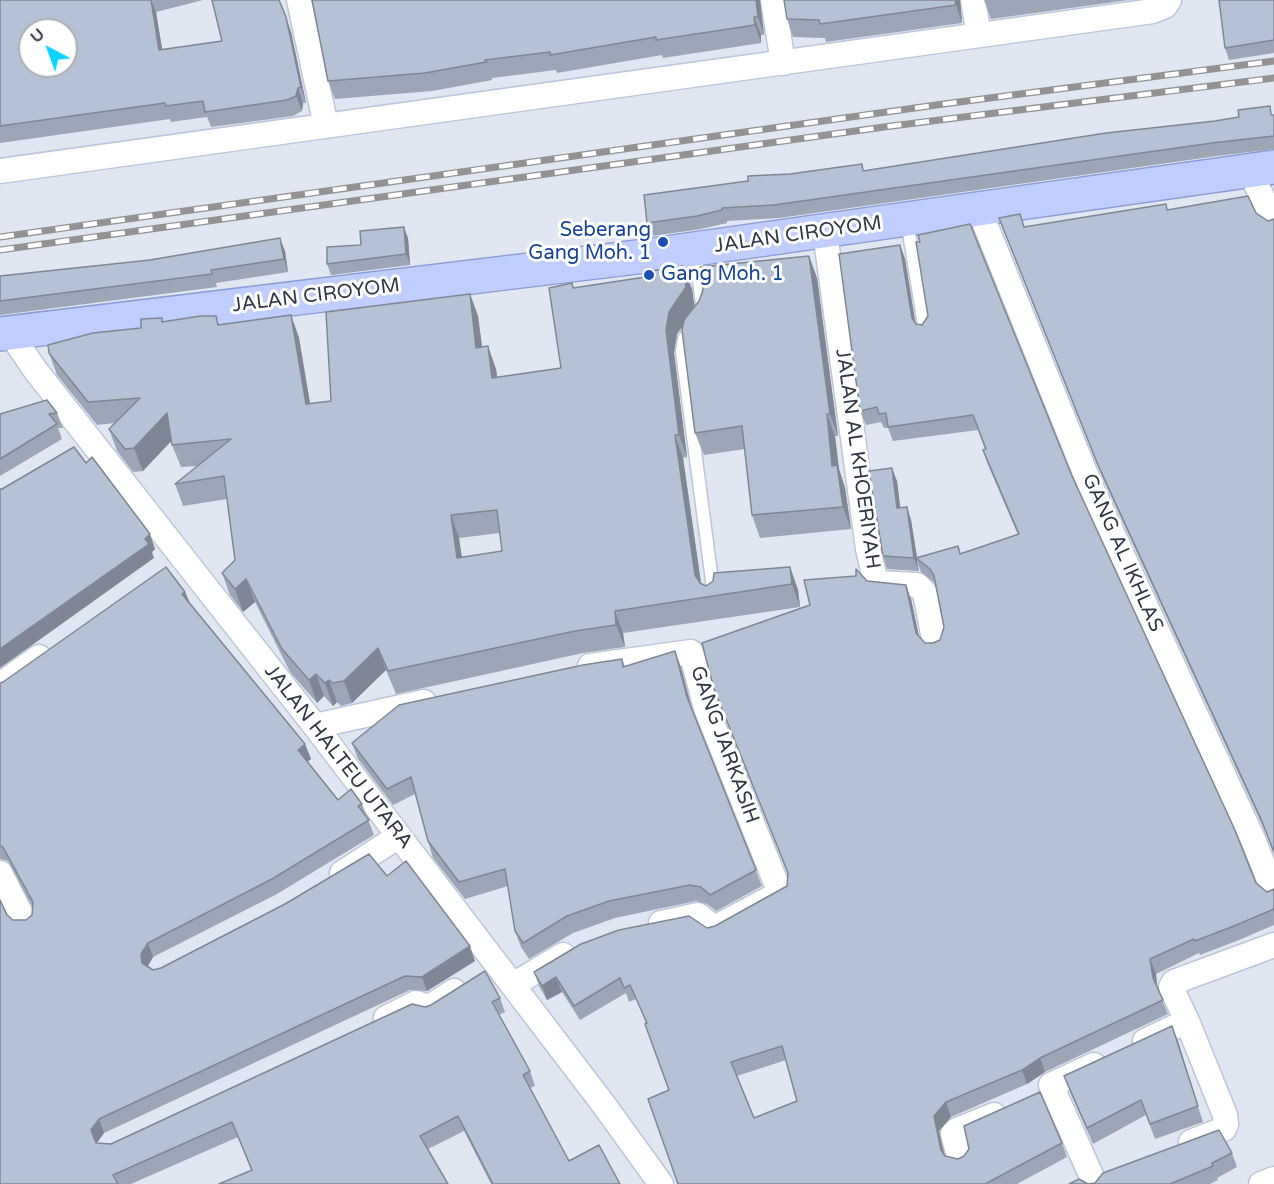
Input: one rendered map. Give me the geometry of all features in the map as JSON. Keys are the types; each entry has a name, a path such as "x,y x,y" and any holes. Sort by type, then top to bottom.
{"main road":[{"name":"JALAN CIROYOM","path":"5,333 695,250 1262,168"}],"street":[{"path":"299,0 327,126"},
{"path":"773,0 783,63"},
{"path":"973,0 979,35"},
{"path":"0,171 1153,11 1165,6 1169,0"},
{"path":"1262,168 1274,221"},
{"name":"GANG AL IKHLAS","path":"980,209 1090,485 1252,837 1274,892"},
{"name":"JALAN AL KHOERIYAH","path":"825,232 868,549 875,579 878,583 917,585 925,593 935,644"},
{"name":"JALAN HALTEU UTARA","path":"5,333 46,402 172,563 315,726 513,985 661,1184"},
{"path":"1,681 60,642"},
{"name":"GANG JARKASIH","path":"563,672 691,652 706,708 780,893 714,928 698,915 641,927"},
{"path":"315,726 450,696"},
{"path":"324,883 399,836"},
{"path":"0,873 25,922"},
{"path":"513,985 580,945"},
{"path":"1170,1149 1224,1129 1226,1124 1225,1115 1171,987 1174,982 1274,945"},
{"path":"364,1028 416,1003 429,1007 497,964"},
{"path":"960,1160 953,1134 957,1130 1033,1096 1186,1021"},
{"path":"1033,1096 1101,1178"},
{"path":"1261,1184 1274,1179"}],"lane":[{"path":"906,219 925,331"},
{"path":"695,250 703,310 700,320 684,339 682,352 714,600"}],"building":[{"path":"0,0 151,0 159,50 222,41 212,0 279,0 286,17 301,87 298,88 296,96 287,100 205,112 203,101 166,106 165,103 0,126"},
{"path":"312,0 756,0 758,17 754,17 755,25 656,40 656,37 550,55 550,52 485,60 486,62 425,73 328,81"},
{"path":"784,0 955,0 956,5 820,24 819,20 787,19"},
{"path":"1219,0 1274,0 1274,40 1225,48"},
{"path":"1270,106 1271,115 1274,115 1274,136 774,205 722,208 722,210 697,216 647,223 644,195 748,181 748,176 790,174 862,164 863,171 1106,133 1215,121 1239,117 1238,110"},
{"path":"1248,196 1256,213 1268,221 1274,219 1274,852 1098,465 999,218 1020,214 1024,227 1166,204 1167,210"},
{"path":"970,224 1072,476 1234,828 1256,883 1267,892 1274,889 1274,909 1195,941 1194,939 1150,959 1153,978 1163,1000 1040,1058 1022,1070 946,1102 934,1116 941,1150 945,1156 958,1159 964,1156 969,1149 964,1126 1040,1092 1062,1143 985,1184 678,1184 648,1099 669,1090 645,1024 647,1023 630,985 624,988 620,978 574,1006 556,977 542,986 534,972 581,944 619,930 689,916 707,928 715,926 787,886 788,873 714,689 702,643 810,605 804,580 856,576 856,569 867,581 906,585 916,633 925,643 933,643 940,640 944,627 934,576 930,569 916,558 958,546 960,554 1019,534 983,450 986,449 973,415 888,427 886,413 879,414 877,407 860,411 839,254 900,245 912,318 916,324 922,325 928,316 916,242 920,242 918,235","holes":["782,1046 797,1101 754,1118 731,1062"]},
{"path":"404,227 406,254 327,264 327,247 361,245 360,231"},
{"path":"280,238 284,259 211,270 212,274 0,301 0,276 150,260"},
{"path":"809,256 830,414 827,414 832,466 837,465 843,507 752,515 742,426 695,433 682,330 684,320 699,301 703,290 700,267"},
{"path":"683,266 686,287 669,312 666,330 679,435 675,435 695,575 700,583 706,586 713,581 714,573 790,567 792,584 615,611 616,625 575,631 388,671 378,648 344,681 333,683 329,680 325,683 316,674 309,680 282,649 246,579 235,589 222,573 235,560 224,476 175,484 231,439 172,445 167,413 134,448 125,449 109,429 140,398 88,402 49,353 48,345 93,333 141,328 141,319 162,318 162,322 216,316 218,325 291,315 306,404 331,401 326,312 470,294 476,348 488,346 492,378 561,368 549,288 572,283 573,288 652,276 651,271","holes":["497,510 502,551 457,558 451,515"]},
{"path":"47,400 57,413 49,414 57,424 0,459 0,414"},
{"path":"74,447 86,463 92,457 150,534 145,539 149,544 0,649 0,489"},
{"path":"892,468 897,508 907,507 914,558 883,556 869,471"},
{"path":"166,567 185,592 182,594 305,744 298,750 338,800 351,789 362,804 358,806 369,820 272,879 148,943 141,954 142,963 153,970 161,968 285,904 369,854 387,876 406,861 470,946 422,977 405,976 99,1119 91,1130 96,1143 111,1144 412,1004 425,1007 431,1005 485,971 500,998 492,1002 530,1071 523,1075 569,1161 599,1145 620,1184 493,1184 458,1116 420,1136 448,1184 219,1184 252,1170 232,1122 113,1175 118,1184 0,1184 0,900 7,915 13,920 26,920 32,915 33,902 3,847 0,846 0,683"},
{"path":"675,651 687,697 756,870 710,895 701,887 690,885 609,901 567,916 523,943 515,931 505,869 459,882 428,841 411,777 387,789 352,743 399,705 583,665 622,659 623,667"},
{"path":"1172,1026 1198,1106 1150,1124 1141,1100 1087,1128 1064,1076"},
{"path":"1219,1130 1232,1153 1212,1163 1213,1166 1170,1184 1088,1184 1095,1183 1103,1173"},
{"path":"1079,1179 1088,1184 1069,1184"}],"railway":[{"path":"0,237 936,105 1274,61"},
{"path":"0,250 884,127 1274,78"}],"place":[{"name":"Seberang Gang Moh. 1","path":"663,242"},
{"name":"Gang Moh. 1","path":"649,275"}]}
